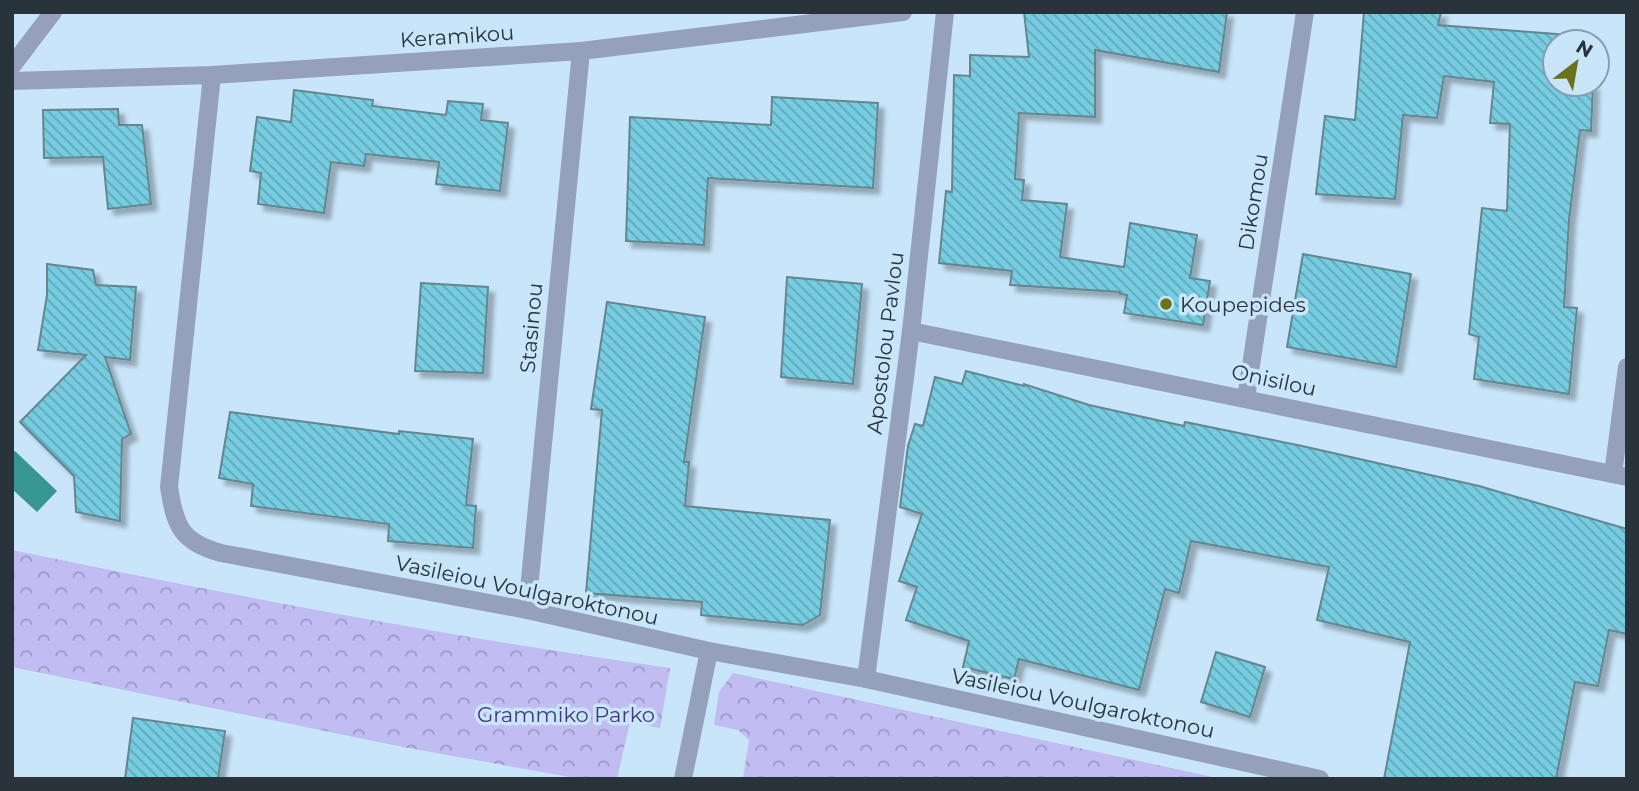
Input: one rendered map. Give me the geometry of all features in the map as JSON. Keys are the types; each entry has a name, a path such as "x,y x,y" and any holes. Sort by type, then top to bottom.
{"street":[{"path":"12,66 53,12"},
{"name":"Keramikou","path":"12,81 212,75 581,51 903,12"},
{"name":"Apostolou Pavlou","path":"866,679 911,331 945,12"},
{"name":"Dikomou","path":"1246,398 1304,12"},
{"name":"Stasinou","path":"527,610 581,51"},
{"name":"Vasileiou Voulgaroktonou","path":"212,75 169,487 175,522 187,538 201,548 221,554 527,610 709,651 866,679 1320,779"},
{"name":"Onisilou","path":"911,331 1620,475"},
{"path":"1620,475 1627,367"},
{"path":"683,779 709,651"}],"green space":[{"name":"Grammiko Parko","path":"12,550 340,614 670,668 660,728 630,722 617,779 581,779 403,747 12,667"},
{"path":"733,673 1222,779 743,779 749,740 738,730 714,725 719,692"}],"shaded area":[{"path":"15,451 57,491 37,512 12,489 12,453"}],"building":[{"path":"1024,12 1227,12 1219,72 1095,50 1095,117 1019,113 1015,179 1024,180 1022,200 1067,204 1060,257 1124,267 1130,223 1197,235 1190,278 1210,281 1203,325 1124,313 1127,295 1120,292 1010,285 1012,271 939,263 946,191 952,192 954,75 970,76 970,55 1029,57"},
{"path":"1364,12 1441,12 1438,25 1541,33 1541,98 1592,98 1591,131 1580,130 1569,220 1564,307 1577,308 1569,394 1474,379 1479,337 1469,334 1482,208 1507,211 1510,124 1490,123 1494,82 1444,76 1437,118 1403,115 1395,199 1316,194 1325,116 1355,120"},
{"path":"294,90 373,100 372,106 446,115 448,101 483,104 481,120 508,123 500,191 436,184 439,162 366,154 364,166 331,162 324,213 258,204 261,173 250,171 257,117 291,122"},
{"path":"772,97 878,103 873,188 708,178 704,245 626,241 630,117 771,125"},
{"path":"118,109 119,125 142,125 151,204 108,209 103,157 44,158 43,110"},
{"path":"1303,254 1411,274 1396,367 1287,347"},
{"path":"47,264 93,270 96,285 136,287 130,360 105,357 131,434 122,439 120,521 76,512 74,476 20,422 86,355 38,350 47,295"},
{"path":"787,277 862,284 853,384 781,377"},
{"path":"421,283 488,287 483,373 415,371"},
{"path":"607,302 705,317 684,462 689,462 685,506 830,520 820,615 803,625 701,615 702,602 586,593 602,410 591,409"},
{"path":"966,371 1024,384 1089,405 1184,426 1185,422 1302,446 1479,486 1627,529 1627,634 1609,630 1598,686 1575,682 1556,779 1384,779 1410,642 1317,620 1329,567 1191,541 1179,593 1165,589 1139,690 1019,659 1014,679 963,667 969,641 906,620 917,587 899,581 922,514 900,507 908,446 915,424 923,426 935,377 962,384"},
{"path":"230,412 399,434 399,431 473,439 466,505 476,506 473,548 388,541 389,524 251,506 253,484 219,478"},
{"path":"1216,652 1265,667 1250,717 1201,702"},
{"path":"133,718 225,731 218,779 125,779"}],"place":[{"name":"Koupepides","path":"1166,304"}]}
